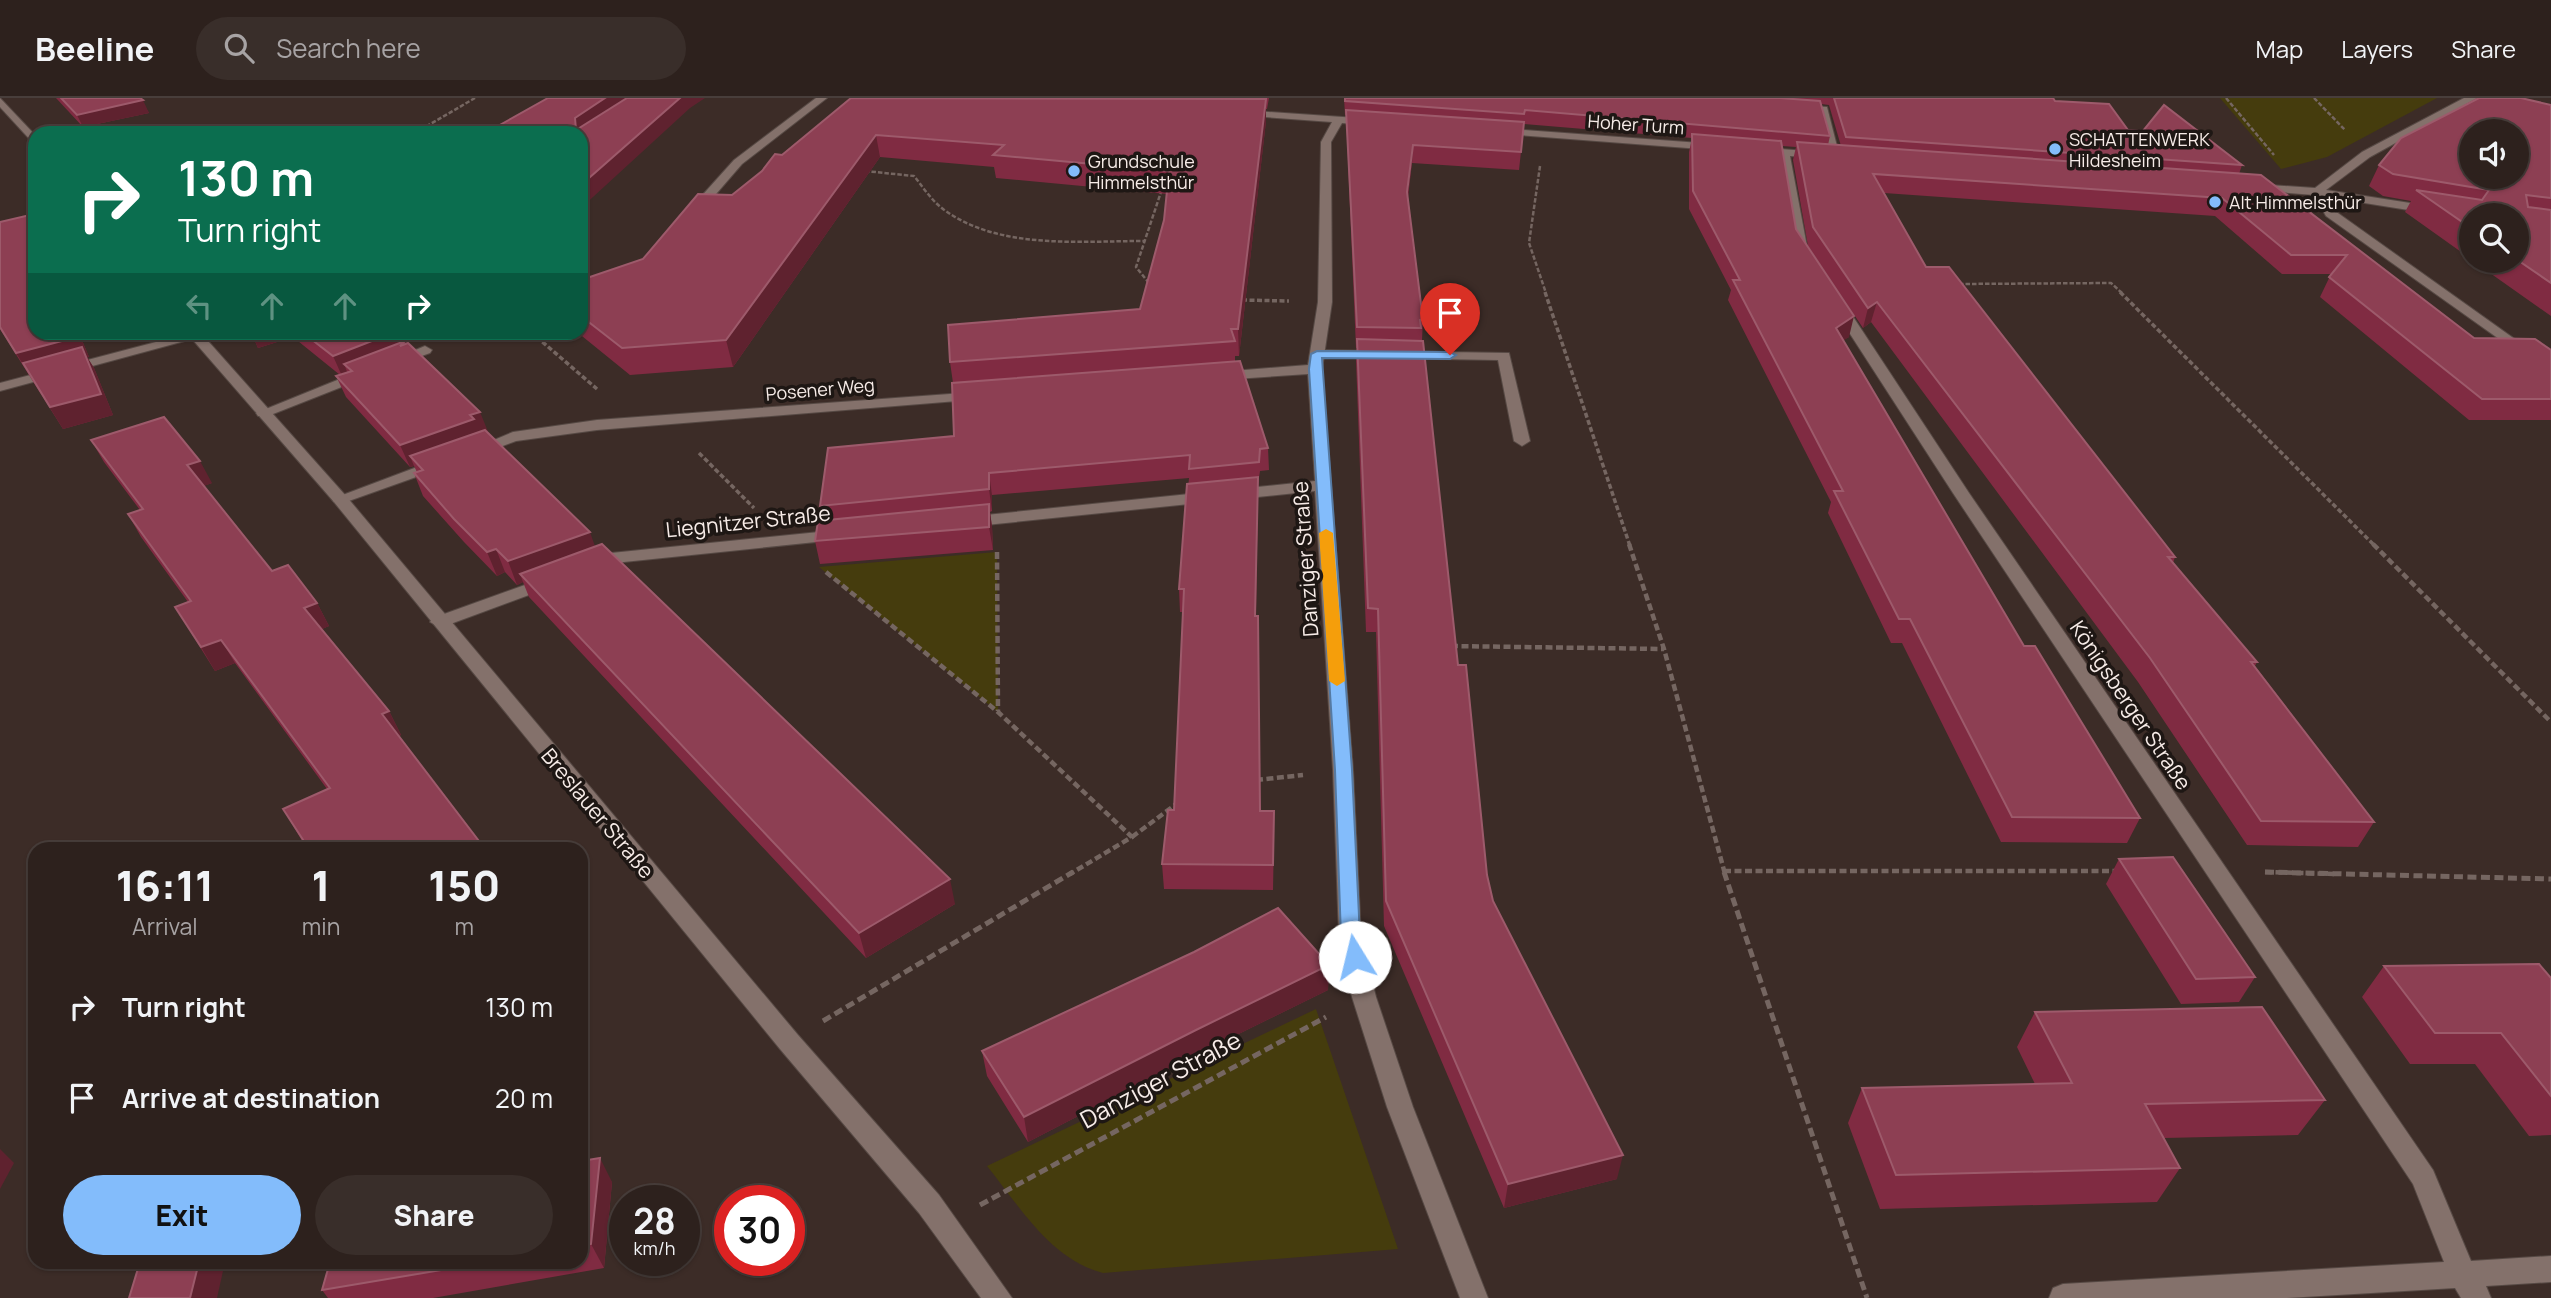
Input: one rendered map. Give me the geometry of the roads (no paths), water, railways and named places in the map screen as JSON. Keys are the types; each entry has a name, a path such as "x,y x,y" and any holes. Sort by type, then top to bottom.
{"street":[{"path":"684,223 738,162 822,98"},
{"path":"2318,192 2325,181 2346,166 2473,98"},
{"path":"0,101 28,134"},
{"path":"1787,107 1823,109 1836,156"},
{"path":"1233,112 1379,123"},
{"name":"Danziger Straße","path":"1338,120 1326,142 1325,302 1316,362 1322,485 1343,770 1350,937 1364,997 1400,1107 1474,1298"},
{"name":"Hoher Turm","path":"1489,131 1730,148"},
{"path":"1744,149 1850,157"},
{"path":"1784,152 1800,247 1813,266"},
{"path":"2235,186 2318,192 2459,214"},
{"path":"2318,192 2330,213 2551,372"},
{"name":"Königsberger Straße","path":"1825,285 1961,493 2424,1178 2470,1287"},
{"path":"0,387 177,340"},
{"name":"Breslauer Straße","path":"205,340 263,413 340,499 789,1042 929,1204 998,1298"},
{"path":"263,413 425,350"},
{"path":"1205,377 1316,362 1504,356 1522,441"},
{"name":"Posener Weg","path":"340,499 513,438 597,425 1000,394"},
{"path":"942,525 1322,485"},
{"name":"Liegnitzer Straße","path":"439,622 611,558 859,533"},
{"path":"2063,1298 2470,1287 2551,1269"}],"place":[{"name":"SCHATTENWERK Hildesheim","path":"2055,149"},
{"name":"Grundschule Himmelsthür","path":"1074,171"},
{"name":"Alt Himmelsthür","path":"2215,202"}]}
